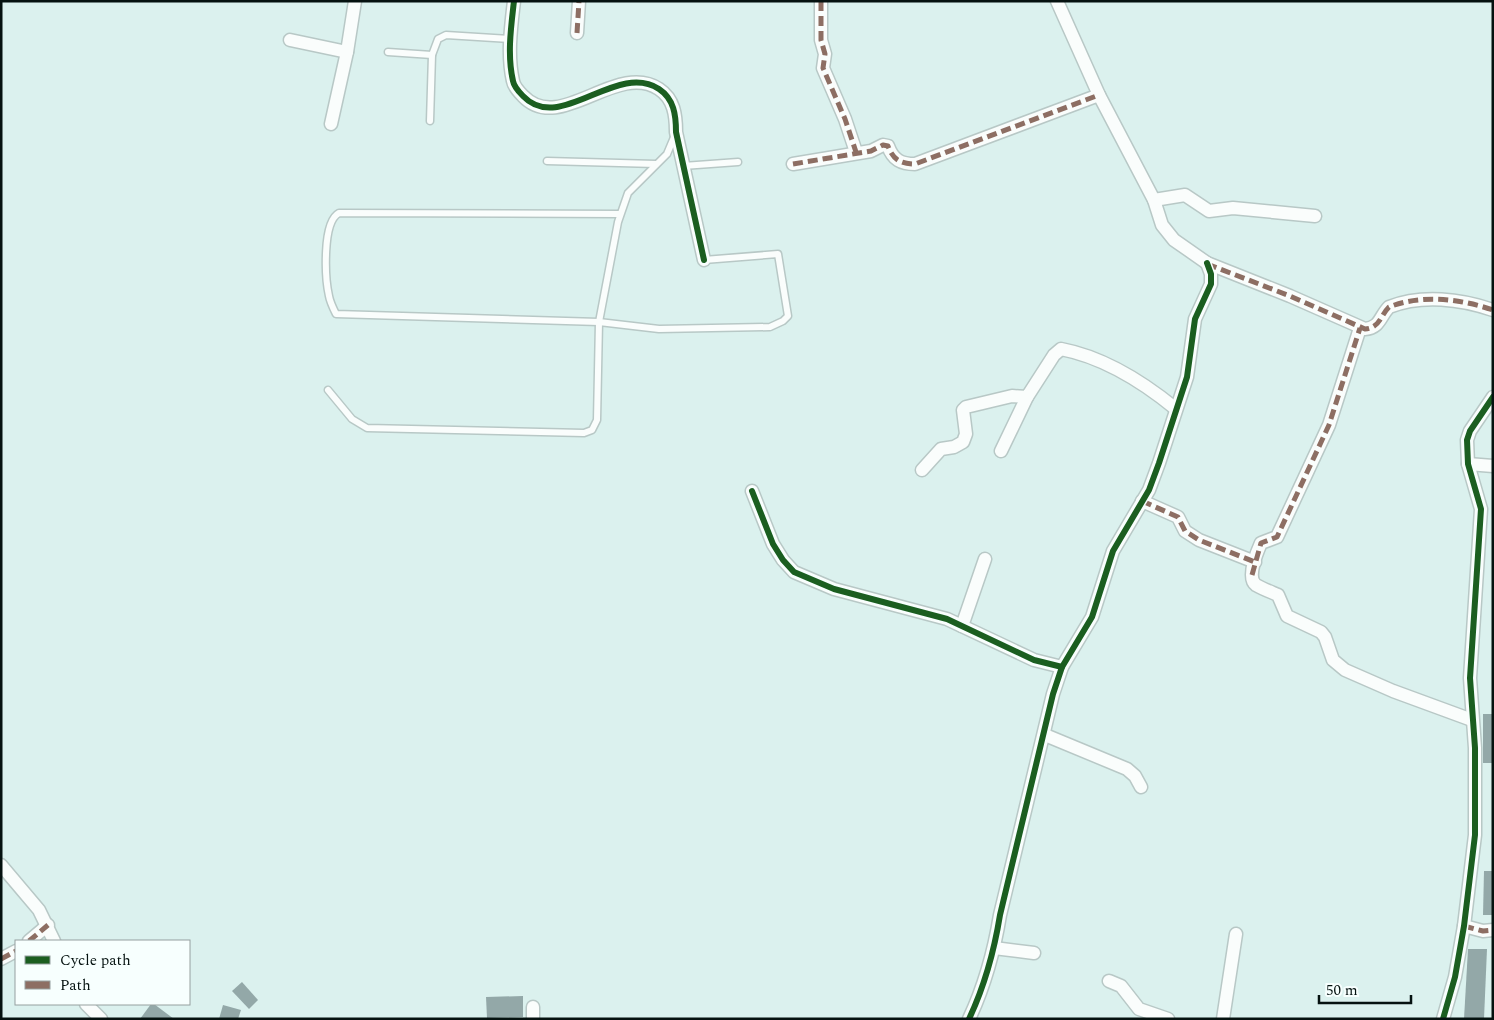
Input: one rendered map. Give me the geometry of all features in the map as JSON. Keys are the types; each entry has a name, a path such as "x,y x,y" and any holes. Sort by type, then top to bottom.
{"street":[{"path":"331,124 347,52 355,1"},
{"path":"514,1 510,39 513,82 529,103 548,108 563,106 619,85 642,82 658,88 671,101 676,114 676,132 704,260"},
{"path":"577,33 579,1"},
{"path":"821,1 821,40 825,54 823,68 845,119 856,152"},
{"path":"1057,1 1099,95 1154,200 1162,225 1169,234 1206,264 1290,296 1360,328 1372,328 1379,324 1389,307 1409,301 1458,300 1493,310"},
{"path":"290,40 347,52"},
{"path":"793,164 888,146 896,161 903,164 915,164 1099,95"},
{"path":"1154,200 1185,195 1209,211 1233,208 1315,216"},
{"path":"969,1019 982,990 994,948 1053,694 1062,667 1088,624 1113,551 1149,490 1187,377 1195,319 1211,284 1211,274 1206,264"},
{"path":"1360,328 1327,431 1277,537 1261,543 1252,575 1256,585 1278,595 1287,616 1321,632 1325,637 1333,660 1339,665 1392,691 1472,720"},
{"path":"1001,451 1027,397 1054,355 1061,349 1090,358 1129,376 1153,390 1176,409"},
{"path":"922,470 941,449 959,445 963,442 966,434 963,410 966,407 1012,396 1027,397"},
{"path":"1443,1019 1455,977 1464,926 1475,835 1475,748 1470,678 1481,509 1468,464 1470,431 1493,397"},
{"path":"1468,464 1493,466"},
{"path":"752,491 773,544 782,560 794,572 834,589 920,610 962,626 1034,660 1062,667"},
{"path":"1142,501 1178,517 1182,528 1199,540 1255,562"},
{"path":"962,626 985,558"},
{"path":"1045,735 1127,769 1135,776 1141,787"},
{"path":"1,865 27,895 48,925 54,940"},
{"path":"30,940 48,925"},
{"path":"1464,926 1483,931 1493,930"},
{"path":"1223,1019 1236,934"},
{"path":"994,948 1034,953"},
{"path":"1,959 15,952"},
{"path":"1109,982 1121,986 1139,1009 1168,1019"},
{"path":"87,1005 101,1019"}],"lane":[{"path":"430,121 432,55 438,39 446,35 510,39"},
{"path":"388,52 432,55"},
{"path":"328,390 352,420 367,428 584,433 592,430 597,420 599,322 620,214 628,193 667,154 676,132"},
{"path":"547,161 656,164"},
{"path":"683,166 738,162"},
{"path":"620,214 348,212 334,216 329,223 326,265 329,296 336,314 599,322 659,329 770,327 783,321 788,316 778,254 704,260"}],"building":[{"path":"1483,714 1493,714 1493,763 1483,763"},
{"path":"1484,871 1493,871 1493,915 1483,915"},
{"path":"1468,949 1487,949 1484,1019 1464,1019"},
{"path":"242,982 258,1000 249,1009 232,991"},
{"path":"523,996 523,1017 487,1018 486,997"},
{"path":"150,1005 155,1005 174,1019 140,1019"},
{"path":"223,1005 241,1010 238,1019 219,1019"}],"marked path":[{"path":"577,33 579,1"},
{"path":"821,1 821,40 825,54 823,68 845,119 856,152"},
{"path":"793,164 871,151 883,145 888,146 892,155 898,160 915,164 1099,95"},
{"path":"1207,264 1290,296 1365,329 1377,324 1389,307 1415,300 1441,299 1468,303 1493,310"},
{"path":"1252,575 1261,543 1277,537 1329,425 1360,328"},
{"path":"1142,501 1178,517 1185,531 1199,540 1255,562"},
{"path":"30,940 48,925"},
{"path":"1464,926 1483,931 1493,930"},
{"path":"1,959 15,952"}],"cycle path":[{"path":"514,1 510,51 513,81 523,96 538,106 554,107 571,104 607,89 625,84 642,83 659,89 668,98 675,114 676,132 704,260"},
{"path":"969,1019 980,994 992,955 1053,694 1062,667 1092,617 1113,551 1149,490 1159,463 1187,377 1195,319 1211,284 1211,274 1207,263"},
{"path":"1443,1019 1455,977 1464,926 1475,835 1475,748 1470,678 1481,509 1468,464 1467,440 1470,431 1493,397"},
{"path":"752,491 773,544 783,560 794,572 834,589 947,619 1034,660 1062,667"}]}
